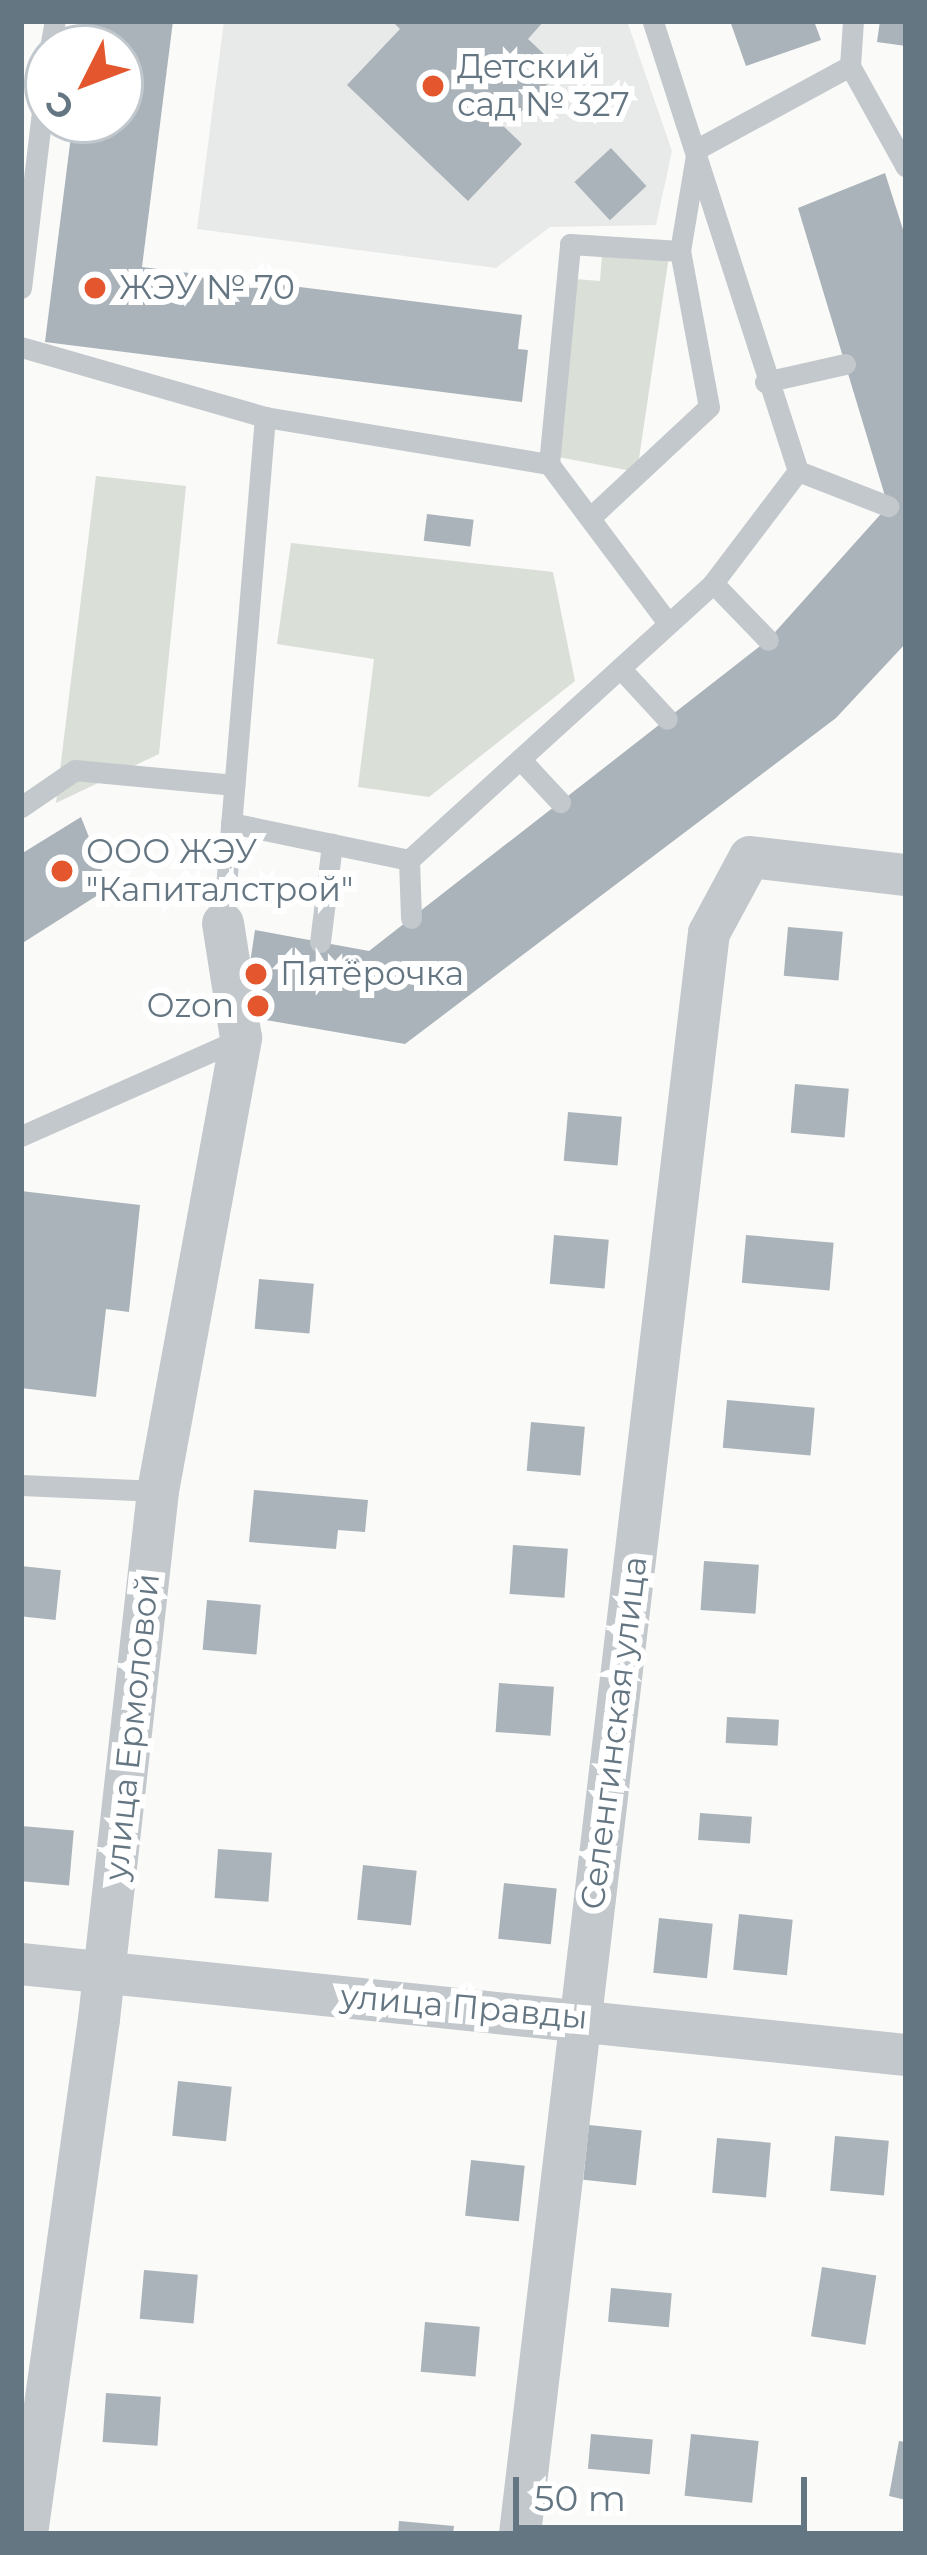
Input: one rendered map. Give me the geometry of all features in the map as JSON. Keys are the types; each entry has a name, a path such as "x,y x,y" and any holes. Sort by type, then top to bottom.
{"street":[{"name":"Селенгинская улица","path":"520,2534 709,933 750,857 906,874"},
{"name":"улица Ермоловой","path":"27,2534 104,1974 158,1491 241,1039 223,922"},
{"name":"улица Правды","path":"21,1964 906,2055"}],"lane":[{"path":"653,21 697,149 765,382 799,472 888,506"},
{"path":"853,21 850,66 905,162"},
{"path":"697,149 850,66"},
{"path":"21,288 38,144"},
{"path":"592,515 709,407 680,251 697,149"},
{"path":"549,464 571,244 680,251"},
{"path":"21,347 265,417 549,464 592,515 667,622"},
{"path":"765,382 845,364"},
{"path":"223,922 265,417"},
{"path":"411,918 409,860 713,583 799,472"},
{"path":"713,583 768,640"},
{"path":"620,668 667,719"},
{"path":"520,759 560,802"},
{"path":"21,807 75,770 234,785"},
{"path":"231,823 409,860"},
{"path":"320,941 332,844"},
{"path":"21,1136 241,1039"},
{"path":"21,1485 158,1491"}],"shaded area":[{"name":"Детский сад № 327","path":"224,21 627,21 672,151 656,225 550,227 496,268 197,229"},
{"path":"602,254 669,256 637,472 558,457 575,279 600,281"},
{"path":"96,476 186,486 159,754 56,803"},
{"path":"291,543 553,572 575,681 429,797 358,787 374,659 277,644"}],"building":[{"path":"173,21 142,267 522,315 518,349 528,350 522,402 45,342 70,144 144,144 144,24 85,24"},
{"path":"392,21 544,21 528,39 561,70 513,120 505,111 497,120 522,144 468,201 347,85 400,29"},
{"path":"730,21 814,21 821,40 746,66"},
{"path":"880,21 906,21 906,46 877,42"},
{"path":"611,148 646,186 610,220 574,182"},
{"path":"885,173 906,239 906,643 836,718 405,1044 242,1016 255,930 369,951 768,640 888,506 798,208"},
{"path":"427,514 474,520 470,547 424,541"},
{"name":"ООО ЖЭУ \"Капиталстрой\"","path":"81,817 109,888 21,944 21,854"},
{"path":"788,927 843,932 839,981 784,976"},
{"path":"795,1084 849,1089 845,1138 791,1133"},
{"path":"568,1112 622,1117 618,1166 564,1161"},
{"path":"21,1191 140,1205 129,1312 106,1309 96,1397 21,1388"},
{"path":"554,1235 609,1240 605,1289 550,1284"},
{"path":"746,1235 834,1243 829,1290 742,1283"},
{"path":"259,1279 314,1284 309,1334 255,1329"},
{"path":"727,1400 815,1408 810,1455 723,1448"},
{"path":"531,1422 585,1427 581,1476 527,1471"},
{"path":"254,1490 368,1500 365,1532 338,1530 336,1549 249,1542"},
{"path":"513,1545 568,1549 564,1598 510,1594"},
{"path":"704,1561 759,1565 755,1614 701,1610"},
{"path":"21,1566 61,1570 56,1620 21,1616"},
{"path":"207,1600 261,1605 256,1655 203,1650"},
{"path":"499,1683 554,1687 550,1736 496,1732"},
{"path":"727,1717 779,1720 778,1746 726,1743"},
{"path":"700,1813 752,1817 750,1844 698,1840"},
{"path":"21,1826 74,1831 69,1885 21,1881"},
{"path":"218,1849 272,1853 268,1902 215,1898"},
{"path":"363,1865 417,1871 411,1925 357,1920"},
{"path":"504,1883 557,1889 551,1944 498,1939"},
{"path":"739,1914 793,1920 787,1975 733,1970"},
{"path":"659,1918 713,1924 707,1978 653,1973"},
{"path":"178,2081 232,2087 226,2141 172,2136"},
{"path":"589,2125 642,2131 636,2185 583,2180"},
{"path":"835,2136 889,2141 884,2195 830,2191"},
{"path":"717,2138 771,2143 766,2197 712,2193"},
{"path":"471,2160 525,2166 519,2221 465,2216"},
{"path":"822,2267 876,2276 865,2345 811,2336"},
{"path":"144,2270 198,2275 194,2324 140,2319"},
{"path":"611,2288 672,2293 669,2327 608,2322"},
{"path":"425,2322 480,2327 475,2377 421,2372"},
{"path":"106,2393 161,2397 157,2446 103,2442"},
{"path":"591,2434 653,2439 650,2474 588,2469"},
{"path":"691,2434 759,2441 752,2503 685,2496"},
{"path":"899,2441 906,2442 906,2500 889,2496"},
{"path":"399,2521 454,2526 453,2534 398,2534"}],"place":[{"name":"Детский сад № 327","path":"433,86"},
{"name":"ЖЭУ № 70","path":"95,288"},
{"name":"ООО ЖЭУ \"Капиталстрой\"","path":"62,871"},
{"name":"Пятёрочка","path":"256,974"},
{"name":"Ozon","path":"258,1006"}]}
